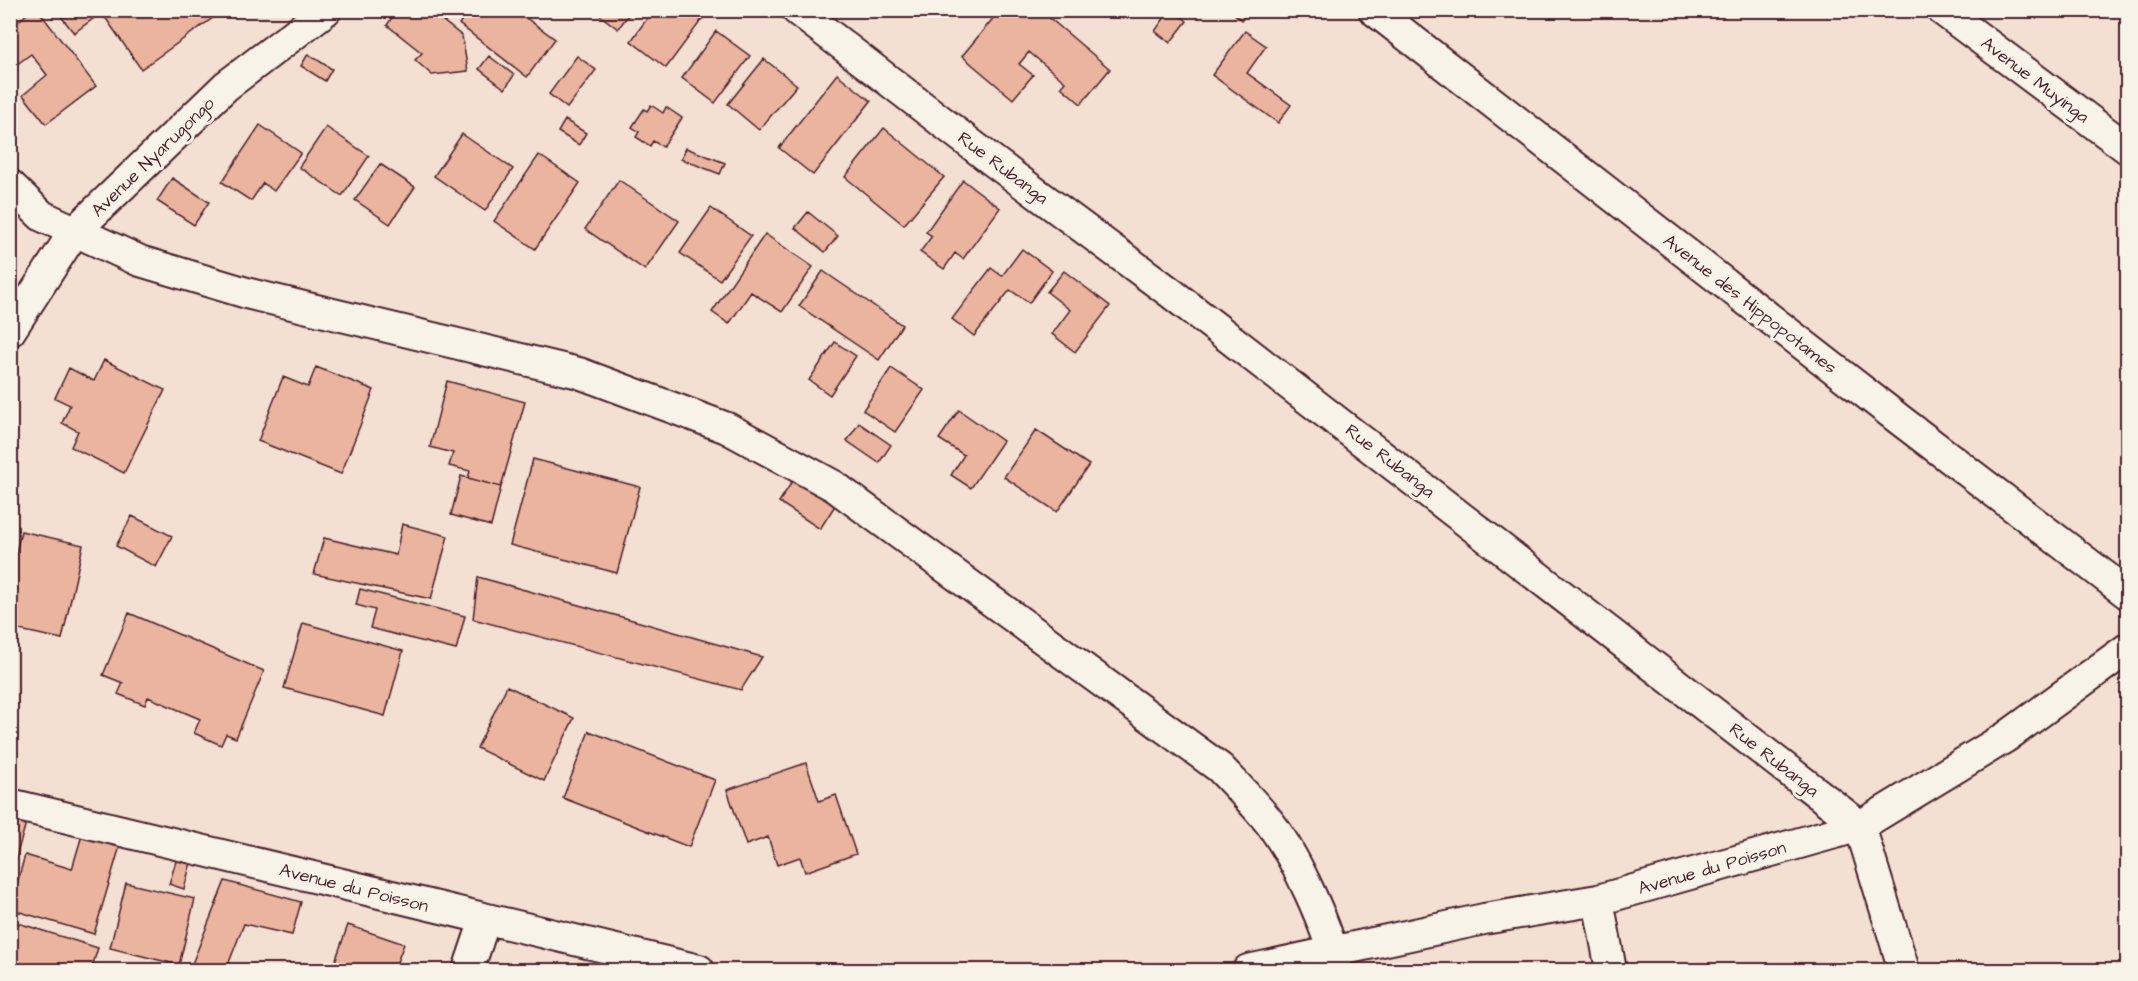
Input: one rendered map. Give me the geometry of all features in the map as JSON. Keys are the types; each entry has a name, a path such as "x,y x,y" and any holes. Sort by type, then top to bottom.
{"street":[{"name":"Avenue Nyarugongo","path":"10,331 74,232 226,86 326,10"},
{"name":"Rue Rubanga","path":"797,10 989,158 1171,292 1860,826"},
{"name":"Avenue des Hippopotames","path":"1374,10 2127,594"},
{"name":"Avenue Muyinga","path":"1942,10 2127,149"},
{"path":"10,185 42,216 140,261 250,294 579,373 727,428 834,486 1220,768 1271,824 1302,877 1336,961"},
{"name":"Avenue du Poisson","path":"1248,970 1336,961 1484,919 1598,900 1860,826 2006,737 2127,648"},
{"name":"Avenue du Poisson","path":"10,804 699,970"},
{"path":"1860,826 1904,970"},
{"path":"1598,900 1611,970"},
{"path":"468,970 484,920"}],"building":[{"path":"32,10 38,10 96,86 46,124 23,95 47,75 31,54 12,68 10,65 10,28"},
{"path":"56,10 88,10 94,18 74,33"},
{"path":"100,10 214,10 217,15 141,69"},
{"path":"397,10 429,10 462,36 468,71 432,75 415,60 422,53 387,25"},
{"path":"469,10 515,10 555,39 527,77 459,24"},
{"path":"593,10 632,10 618,29"},
{"path":"653,10 693,10 703,18 666,68 631,41"},
{"path":"1000,10 1040,10 1110,69 1081,104 1061,87 1065,82 1029,52 1019,64 1033,75 1013,99 962,56"},
{"path":"1131,10 1145,10 1140,17"},
{"path":"1170,10 1174,10 1187,21 1170,43 1155,31"},
{"path":"1229,10 1249,10 1242,20"},
{"path":"716,31 750,56 715,103 682,78"},
{"path":"1245,31 1266,46 1247,73 1291,105 1278,123 1212,75"},
{"path":"308,54 332,69 325,81 301,66"},
{"path":"489,56 514,75 505,89 479,69"},
{"path":"577,56 596,70 567,108 549,94"},
{"path":"764,59 797,85 759,130 728,104"},
{"path":"837,74 871,101 813,175 779,148"},
{"path":"651,105 663,113 666,107 682,118 663,147 653,141 650,146 636,137 639,132 632,127 644,109 647,111"},
{"path":"565,120 586,133 579,145 558,132"},
{"path":"260,125 301,153 274,191 263,183 251,201 222,182"},
{"path":"326,127 369,156 342,196 299,167"},
{"path":"884,128 944,177 904,225 845,177"},
{"path":"462,134 513,169 485,211 434,176"},
{"path":"686,148 725,163 720,174 681,159"},
{"path":"539,155 580,183 535,249 494,221"},
{"path":"380,164 415,187 390,224 355,200"},
{"path":"172,178 209,202 194,225 157,201"},
{"path":"619,180 679,221 645,270 585,229"},
{"path":"963,180 1000,208 963,259 955,253 944,269 920,252 932,236 926,232"},
{"path":"711,208 751,236 720,280 680,253"},
{"path":"808,212 838,236 825,252 795,228"},
{"path":"765,234 813,267 782,312 751,292 729,324 712,312"},
{"path":"1022,249 1052,271 1029,303 1010,290 974,336 952,319 991,268 1002,276"},
{"path":"823,271 902,325 879,360 799,306"},
{"path":"1064,271 1110,306 1075,352 1052,334 1070,310 1047,292"},
{"path":"835,342 856,356 830,395 809,380"},
{"path":"104,360 165,390 124,473 71,447 78,431 62,423 70,405 55,398 69,368 94,381"},
{"path":"316,367 374,390 341,474 258,441 283,377 308,387"},
{"path":"891,368 924,390 895,432 863,410"},
{"path":"447,381 525,402 501,487 468,478 470,471 449,466 453,453 430,447"},
{"path":"959,410 1003,441 971,488 951,475 964,455 939,439"},
{"path":"859,423 891,445 879,463 847,441"},
{"path":"1036,430 1089,465 1057,512 1004,477"},
{"path":"533,459 640,487 617,573 510,545"},
{"path":"461,476 501,487 491,526 451,515"},
{"path":"795,477 836,504 820,529 779,502"},
{"path":"132,516 172,536 156,567 116,546"},
{"path":"402,524 448,536 431,599 314,574 324,538 396,555"},
{"path":"21,531 83,545 62,639 10,628 10,561 14,561"},
{"path":"478,577 762,657 741,690 473,619"},
{"path":"360,589 465,616 456,650 370,628 375,610 356,605"},
{"path":"129,613 264,671 236,738 226,734 221,745 194,733 200,719 148,697 145,705 118,694 123,683 103,675"},
{"path":"303,623 403,651 385,716 284,688"},
{"path":"507,686 574,718 544,781 477,748"},
{"path":"589,731 715,780 689,847 563,798"},
{"path":"806,763 819,801 836,795 856,854 805,872 800,857 777,865 768,837 746,845 727,790"},
{"path":"10,818 26,823 10,878"},
{"path":"82,835 120,846 94,934 10,909 25,855 72,869"},
{"path":"177,858 191,862 184,889 169,884"},
{"path":"225,881 301,902 292,935 244,924 226,970 214,970 192,964"},
{"path":"126,883 195,899 179,965 110,948"},
{"path":"18,923 98,948 91,970 10,970 10,945"},
{"path":"348,925 404,944 394,970 332,970"},
{"path":"98,965 115,970 97,970"}]}
